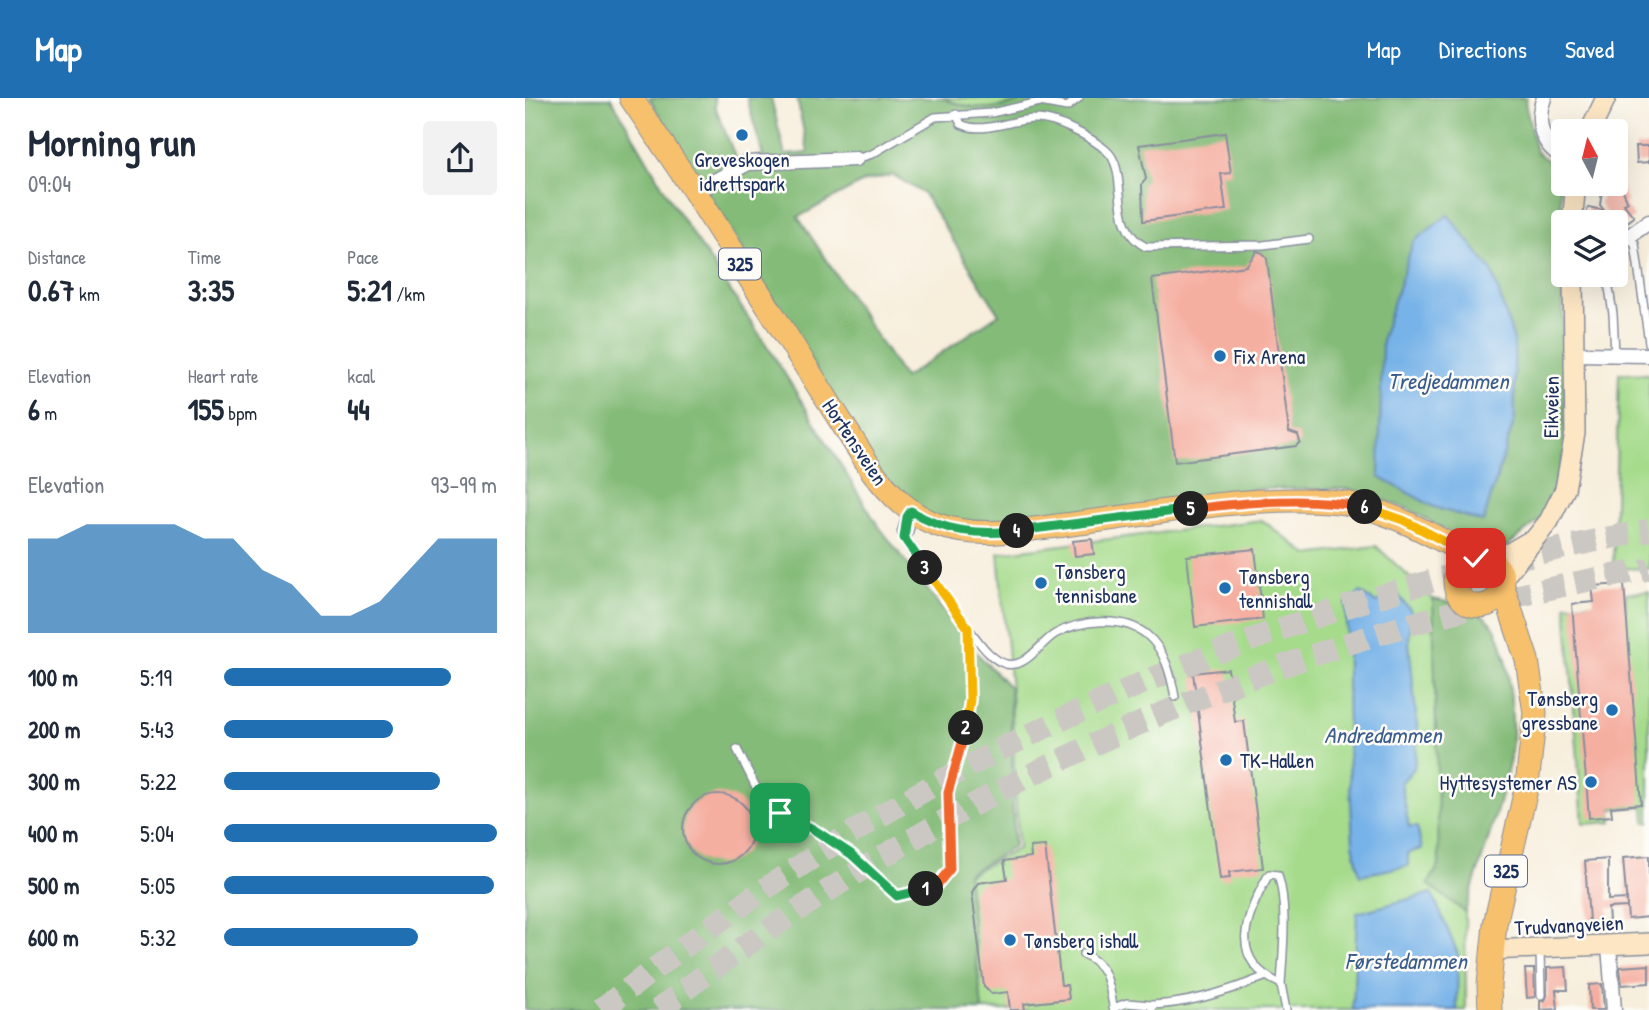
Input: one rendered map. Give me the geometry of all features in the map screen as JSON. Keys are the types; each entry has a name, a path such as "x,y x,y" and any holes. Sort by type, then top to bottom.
{"main road":[{"name":"Hortensveien","path":"631,98 695,192 873,472 896,500 908,522 967,532 1008,532 1231,504 1315,500 1340,502 1379,511 1482,559"},
{"path":"1596,119 1606,98"},
{"name":"Eikveien","path":"1503,583 1560,502 1571,461 1575,433 1573,287"},
{"name":"Eikveien","path":"1482,559 1511,552 1539,532"},
{"name":"Hortensveien","path":"1429,535 1450,562 1456,576"},
{"path":"1456,576 1463,564 1482,559"},
{"name":"325","path":"1482,559 1500,569 1527,660 1535,713 1527,785 1500,895 1492,950 1490,1010"},
{"name":"325","path":"1456,576 1455,584 1461,598 1474,607 1482,607 1499,619 1510,637 1523,680 1532,734"},
{"path":"1482,607 1496,600 1503,583"},
{"name":"Trudvangveien","path":"1492,950 1649,943"}],"street":[{"path":"1544,98 1540,112 1542,132 1551,149"},
{"path":"695,192 748,163 856,159"},
{"path":"1638,234 1649,222"},
{"path":"1575,354 1649,355"},
{"path":"1609,946 1614,1010"}],"lane":[{"path":"856,159 872,155 928,119 956,114 991,113 1040,102 1067,107 1079,98"},
{"path":"956,114 965,126 985,126 1034,118 1049,120 1097,144 1112,157 1123,215 1132,235 1146,247 1263,245 1309,239"},
{"path":"1638,234 1635,244 1649,343"},
{"path":"1609,287 1615,355"},
{"path":"908,522 908,546 992,656 1005,664 1013,664 1034,653 1054,635 1072,627 1094,622 1128,626 1146,634 1159,648 1167,665 1175,697"},
{"path":"737,749 756,787 780,813 813,829 851,854 897,896 935,887 950,869 948,793 965,730 970,699 968,628"},
{"path":"1281,984 1264,976 1251,960 1247,947 1246,924 1259,892 1269,874 1273,873 1278,875 1281,886 1281,984 1286,1010"},
{"path":"1540,949 1541,995"},
{"path":"1083,954 1099,963 1105,971 1113,1009 1127,1003 1151,1008 1169,1005 1235,989 1264,976"}],"green space":[{"path":"525,98 611,98 674,206 775,358 877,524 972,648 1010,688 1014,847 967,874 982,1010 525,1010"},
{"path":"649,98 715,98 715,106 736,159 763,156 747,98 771,98 785,155 808,153 797,98 942,98 974,107 996,108 1028,98 1527,98 1525,102 1536,152 1551,163 1551,196 1561,196 1561,210 1551,210 1551,287 1563,287 1566,448 1545,516 1507,546 1476,547 1408,509 1350,489 1254,489 1070,520 975,530 926,515 882,477","holes":["893,175 924,194 999,314 904,378 798,217 865,181","1448,215 1492,271 1514,341 1515,418 1483,521"]},
{"path":"942,98 1028,98 1006,106 985,108"},
{"path":"1619,373 1649,374 1649,569 1613,568"},
{"path":"1262,520 1308,555 1376,546 1433,599 1467,607 1491,622 1506,657 1511,700 1511,756 1465,911 1466,1010 982,1010 967,875 1018,849 1011,690 998,553"},
{"name":"Tønsberg gressbane","path":"1649,592 1649,822 1645,822 1644,806 1611,809 1612,822 1583,824 1566,605 1588,603 1589,614 1626,611 1626,593"},
{"path":"1433,599 1472,609 1491,623 1503,649 1510,688 1510,758 1465,912 1428,884 1439,865"}],"water":[{"name":"Tredjedammen","path":"1448,215 1492,271 1514,341 1515,418 1483,522 1434,507 1379,477 1382,338 1413,242"},
{"name":"Andredammen","path":"1394,590 1411,611 1409,642 1418,734 1414,768 1401,783 1409,827 1417,827 1422,849 1408,853 1408,866 1360,875 1353,843 1348,744 1346,603 1360,592 1376,603"},
{"name":"Førstedammen","path":"1432,893 1458,954 1457,1010 1353,1010 1357,913"}],"building":[{"path":"1225,133 1231,173 1221,174 1226,210 1143,221 1142,184 1146,179 1139,145"},
{"path":"1636,146 1649,146 1649,162 1637,163"},
{"path":"1601,196 1625,196 1628,202 1624,204 1634,217 1628,222 1628,210 1604,210 1600,205"},
{"name":"Fix Arena","path":"1257,251 1263,253 1267,259 1289,432 1298,435 1300,442 1296,446 1175,462 1152,279 1246,266"},
{"path":"1092,539 1094,554 1075,556 1073,541"},
{"name":"Tønsberg tennishall","path":"1255,549 1263,619 1195,627 1187,556"},
{"name":"Tønsberg gressbane","path":"1624,584 1641,804 1611,807 1612,816 1589,818 1572,604 1594,602 1592,586"},
{"name":"TK-Hallen","path":"1228,669 1235,722 1244,721 1263,868 1229,872 1230,878 1220,879 1193,673"},
{"path":"718,794 743,804 753,829 743,854 718,864 693,854 683,829 693,804"},
{"name":"Tønsberg ishall","path":"1045,846 1061,985 1067,985 1069,999 1024,1004 1025,1010 1010,1010 1008,992 992,994 984,987 972,892 978,883 1007,879 1004,861 1031,857 1030,847"},
{"path":"1649,856 1649,917 1628,919 1623,858"},
{"path":"1608,859 1608,900 1627,899 1627,907 1608,908 1609,921 1589,922 1585,861"},
{"path":"1649,965 1649,983 1622,985 1620,967"},
{"path":"1566,967 1568,990 1556,990 1558,1009 1540,1010 1540,1001 1547,996 1547,968"},
{"path":"1525,969 1534,969 1535,997 1527,998"},
{"path":"1602,984 1604,1010 1590,1010 1589,985"}],"tunnel":[{"path":"601,1010 734,910 880,816 983,759 1088,707 1197,661 1308,620 1420,584 1534,554 1649,530"},
{"path":"658,1010 769,930 884,856 1004,789 1127,729 1253,677 1383,633 1515,597 1649,569"}],"place":[{"name":"Greveskogen idrettspark","path":"742,135"},
{"name":"Fix Arena","path":"1220,356"},
{"name":"Tønsberg tennisbane","path":"1041,583"},
{"name":"Tønsberg tennishall","path":"1225,588"},
{"name":"Tønsberg gressbane","path":"1612,710"},
{"name":"TK-Hallen","path":"1226,760"},
{"name":"Hyttesystemer AS","path":"1591,782"},
{"name":"Tønsberg ishall","path":"1010,940"}],"route":[{"path":"780,813 813,829 851,854 897,896 935,887 950,869 948,793 965,730 970,699 968,628 904,538 907,517 911,511 938,526 967,532 1008,532 1231,504 1291,500 1328,501 1379,511 1403,520 1476,558"}]}
